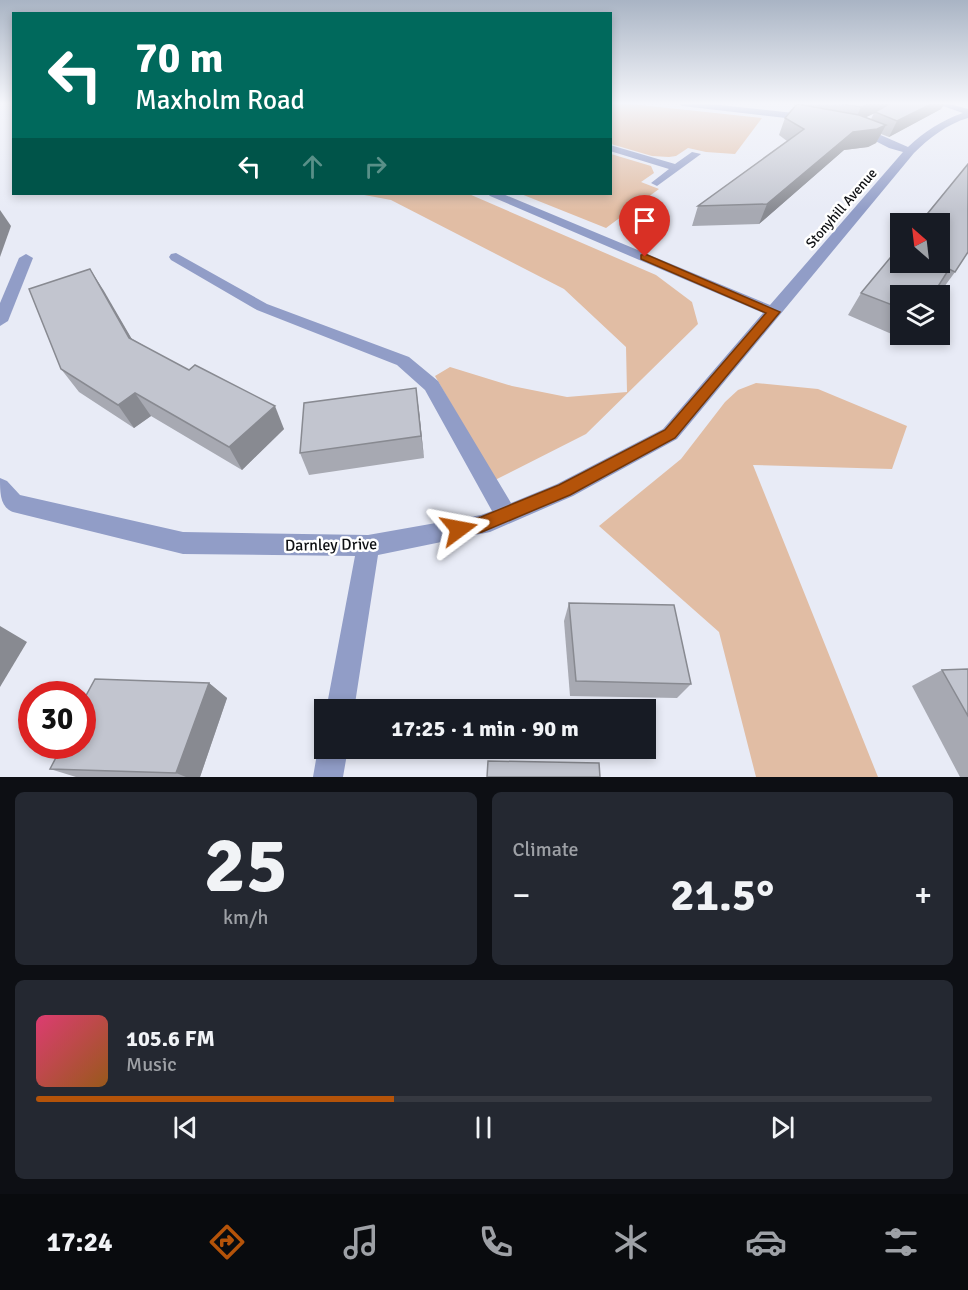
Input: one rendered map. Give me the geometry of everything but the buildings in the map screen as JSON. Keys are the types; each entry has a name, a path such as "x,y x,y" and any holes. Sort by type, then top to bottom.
{"street":[{"path":"882,139 893,146 910,151"},
{"name":"Stonyhill Avenue","path":"774,312 838,234 922,139"},
{"path":"612,149 676,168"},
{"path":"657,183 696,154"},
{"path":"496,195 774,312"},
{"path":"176,257 262,307 403,361 432,386 506,515"},
{"path":"0,321 26,258"},
{"name":"Darnley Drive","path":"0,487 13,503 183,543 368,546 482,525 565,490 670,434 774,312"},
{"path":"342,699 368,546"},
{"path":"328,777 331,759"}],"shaded area":[{"path":"612,139 746,139 735,154 688,148 676,156 652,156 612,144"},
{"path":"612,154 651,166 654,173 641,182 659,189 606,228 524,195 612,195"},
{"path":"364,195 471,195 656,275 692,302 698,324 586,434 495,480 435,376 450,367 512,386 567,397 627,392 626,347 564,289 391,200"},
{"path":"756,383 818,389 907,426 892,469 753,465 878,777 756,777 719,632 599,526 681,459 725,402 738,390"}],"route":[{"path":"459,529 482,525 565,490 670,434 774,312 645,257"}]}
